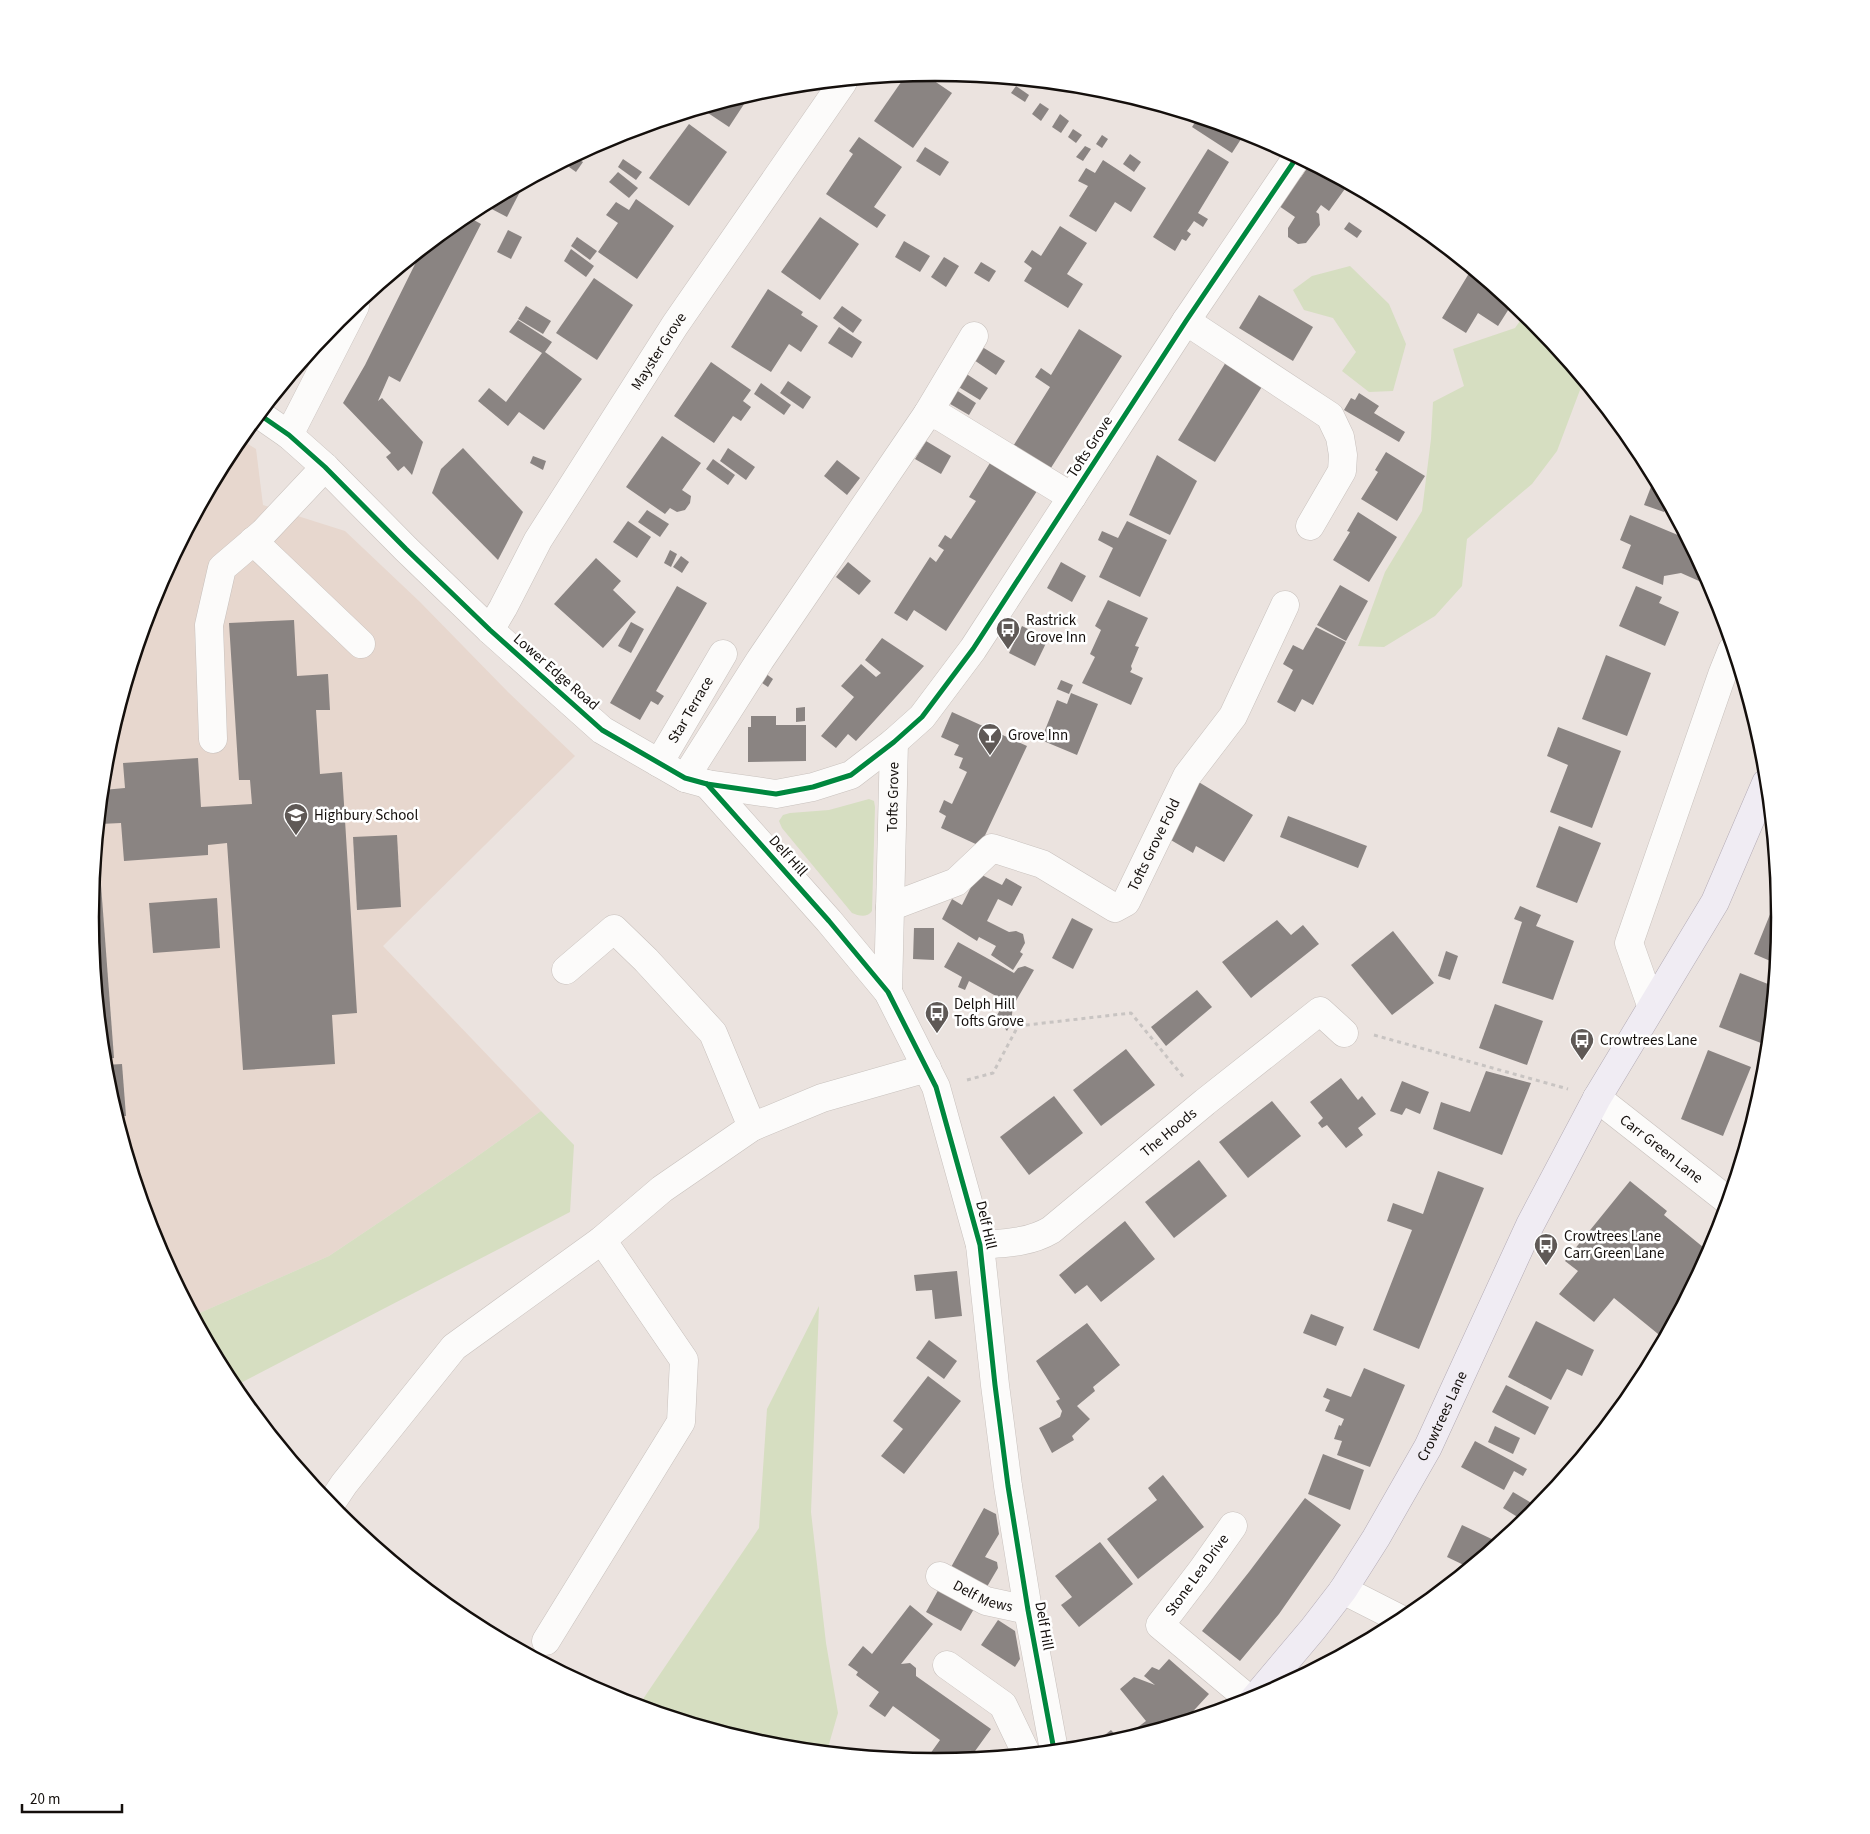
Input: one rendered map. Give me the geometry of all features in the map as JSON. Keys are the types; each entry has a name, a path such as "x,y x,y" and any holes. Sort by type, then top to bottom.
{"main road":[{"name":"Crowtrees Lane","path":"1264,1685 1313,1629 1343,1590 1376,1538 1428,1447 1530,1225 1596,1098 1715,902 1762,793"}],"street":[{"name":"Mayster Grove","path":"490,630 538,540 675,324 839,87"},
{"name":"Tofts Grove","path":"888,992 894,742 922,717 973,649 1186,321 1293,162"},
{"path":"1186,321 1330,416 1340,437 1343,455 1342,471 1310,526"},
{"path":"288,434 345,325"},
{"path":"696,781 760,660 928,413 974,336"},
{"path":"928,413 941,417 1072,497"},
{"name":"Lower Edge Road","path":"265,418 288,434 325,467 490,630 602,730 659,764 696,781 776,794 813,787 851,775 894,742"},
{"path":"213,739 209,624 222,568 253,541 325,467"},
{"path":"253,541 361,644"},
{"name":"Tofts Grove Fold","path":"890,907 956,882 992,848 1042,864 1115,908 1126,902 1187,776 1233,716 1285,605"},
{"name":"Star Terrace","path":"659,764 723,654"},
{"path":"1651,1005 1629,944 1729,658"},
{"name":"Delf Hill","path":"696,781 829,921 888,992 932,1078 980,1245 1008,1486 1028,1610 1053,1745"},
{"path":"566,970 614,929 646,960 713,1034 752,1127"},
{"name":"The Hoods","path":"980,1245 1027,1240 1051,1230 1205,1102 1320,1011 1344,1034"},
{"path":"335,1498 454,1347 602,1240 662,1189 752,1127 822,1098 932,1078"},
{"name":"Carr Green Lane","path":"1596,1098 1722,1196"},
{"path":"546,1641 681,1422 684,1360 602,1240"},
{"name":"Stone Lea Drive","path":"1233,1526 1160,1625 1244,1693"},
{"name":"Delf Mews","path":"940,1576 986,1601 1028,1610"},
{"path":"1343,1590 1393,1616"},
{"path":"948,1665 1003,1705 1024,1748"}],"path":[{"path":"932,1078 993,1074 1018,1026 1130,1014 1205,1102"},
{"path":"1344,1034 1370,1034 1542,1080 1596,1098"}],"shaded area":[{"name":"Highbury School","path":"247,443 256,449 263,505 345,531 420,602 508,692 575,756 383,946 541,1111 329,1256 199,1313 185,1287 163,1237 144,1186 115,1080 106,1026 101,972 99,917 101,862 106,808 115,754 144,648 163,597 185,547 211,499"}],"green space":[{"path":"1350,266 1389,304 1406,344 1393,391 1369,392 1342,371 1356,352 1333,318 1304,310 1293,290 1312,276"},
{"path":"1520,321 1581,388 1557,451 1532,484 1467,539 1462,586 1435,616 1384,647 1358,646 1385,572 1422,511 1431,439 1433,402 1464,386 1453,349 1515,328"},
{"path":"869,799 874,801 875,807 872,911 868,915 863,916 852,913 782,828 779,821 783,815 790,813 829,810"},
{"path":"541,1111 574,1145 570,1212 241,1383 199,1313 329,1256"},
{"path":"819,1306 811,1512 826,1643 838,1713 828,1746 772,1737 719,1724 643,1699 759,1528 767,1409"}],"building":[{"path":"934,81 952,93 913,148 874,121 901,82"},
{"path":"1016,86 1029,95 1025,102 1011,93"},
{"path":"1040,103 1049,109 1041,121 1032,114"},
{"path":"744,104 729,127 708,113"},
{"path":"1060,114 1069,121 1061,133 1052,127"},
{"path":"1195,123 1241,140 1232,153 1192,127"},
{"path":"689,124 727,152 689,206 649,178"},
{"path":"1073,129 1082,135 1076,143 1068,137"},
{"path":"1102,135 1108,139 1102,148 1096,144"},
{"path":"859,137 902,167 874,207 886,215 877,228 826,194 853,154 849,151"},
{"path":"1085,146 1091,149 1083,161 1076,157"},
{"path":"925,147 949,162 940,176 916,161"},
{"path":"1208,149 1229,162 1198,213 1208,219 1203,227 1194,221 1187,231 1191,234 1186,241 1182,239 1175,251 1153,237"},
{"path":"1130,154 1141,162 1134,172 1123,164"},
{"path":"623,159 642,172 636,180 618,167"},
{"path":"580,160 583,162 576,172 569,167"},
{"path":"1103,160 1146,188 1131,212 1115,202 1096,232 1069,216 1088,186 1078,181 1086,168 1095,173"},
{"path":"1307,168 1345,189 1329,211 1321,205 1316,212 1319,214 1320,225 1306,243 1298,244 1288,237 1288,228 1295,217 1279,206 1299,176 1301,177"},
{"path":"618,172 638,188 629,198 609,182"},
{"path":"520,191 507,217 492,209"},
{"path":"636,199 674,226 637,279 598,252 618,223 606,215 616,202 629,210"},
{"path":"820,217 859,244 820,300 781,272"},
{"path":"474,220 481,224 400,382 389,376 378,401 382,398 423,442 412,475 404,466 398,471 386,457 391,453 343,403 365,365 416,262"},
{"path":"1349,222 1362,231 1357,238 1344,229"},
{"path":"1060,226 1087,243 1067,274 1083,284 1068,308 1024,281 1032,268 1024,262 1032,250 1041,256"},
{"path":"508,230 522,237 511,259 497,252"},
{"path":"577,237 597,251 590,260 571,246"},
{"path":"904,241 930,256 920,272 895,257"},
{"path":"571,249 594,266 586,277 564,261"},
{"path":"944,257 959,266 946,287 931,277"},
{"path":"981,262 996,271 989,282 974,273"},
{"path":"1468,274 1508,310 1498,326 1478,313 1466,333 1442,318"},
{"path":"594,278 633,305 597,360 556,333"},
{"path":"768,289 803,312 801,315 818,326 801,352 789,344 771,372 731,347"},
{"path":"1259,295 1313,327 1293,361 1239,328"},
{"path":"526,306 551,321 543,334 518,319"},
{"path":"842,306 862,320 853,333 833,318"},
{"path":"518,320 552,342 545,352 582,379 544,430 519,412 508,426 478,401 489,388 506,402 542,353 509,332"},
{"path":"839,327 862,342 852,358 828,343"},
{"path":"1079,329 1122,356 1049,471 1012,448 1050,387 1035,377 1041,368 1051,375"},
{"path":"979,345 1005,361 996,375 971,358"},
{"path":"711,362 751,390 743,401 751,407 741,421 733,416 714,443 674,416"},
{"path":"1226,362 1263,385 1215,462 1178,440"},
{"path":"965,373 988,388 980,400 957,386"},
{"path":"788,381 811,397 803,409 780,393"},
{"path":"761,383 791,405 784,415 754,394"},
{"path":"953,388 976,403 969,415 945,401"},
{"path":"1359,393 1379,406 1374,413 1405,432 1399,442 1344,410 1351,398 1355,400"},
{"path":"662,436 701,463 682,490 691,496 690,503 685,510 677,512 670,508 665,514 626,487"},
{"path":"926,441 951,456 941,474 915,459"},
{"path":"463,448 523,512 498,560 432,493 441,469"},
{"path":"728,448 755,467 746,480 720,461"},
{"path":"1386,452 1425,476 1397,521 1361,499 1378,472 1375,470"},
{"path":"1157,455 1197,481 1170,535 1129,515"},
{"path":"533,456 546,461 543,470 530,463"},
{"path":"993,458 1039,488 946,631 914,610 907,621 894,613 930,557 936,562 944,550 938,546 945,535 951,539 976,501 969,497"},
{"path":"713,459 735,475 728,485 706,469"},
{"path":"837,460 860,478 847,495 824,476"},
{"path":"1651,486 1665,510 1664,512 1644,505"},
{"path":"647,510 669,524 660,537 638,522"},
{"path":"1358,512 1397,537 1369,582 1333,560 1350,532 1347,531"},
{"path":"1630,515 1679,535 1699,581 1681,573 1664,576 1663,585 1622,568 1631,545 1620,540"},
{"path":"628,521 651,537 637,558 613,542"},
{"path":"1127,521 1167,540 1140,597 1099,577 1113,548 1098,540 1102,531 1118,538"},
{"path":"670,550 677,554 671,567 664,563"},
{"path":"681,556 689,562 682,573 673,567"},
{"path":"596,558 621,581 613,590 636,612 603,648 554,604"},
{"path":"848,562 871,581 859,595 836,577"},
{"path":"1061,562 1086,576 1072,602 1047,588"},
{"path":"1340,585 1368,601 1346,641 1317,625"},
{"path":"677,586 707,603 656,691 664,696 658,705 651,701 640,720 610,703"},
{"path":"1636,586 1662,597 1659,603 1679,612 1665,646 1619,626"},
{"path":"1108,600 1148,618 1135,646 1139,647 1131,666 1130,672 1143,678 1131,705 1082,683 1095,657 1090,654 1101,630 1095,626"},
{"name":"Highbury School","path":"294,620 297,676 328,674 330,710 316,710 320,774 342,772 357,1013 332,1015 335,1064 243,1070 227,843 208,845 208,855 124,861 121,823 105,824 109,789 125,788 123,763 198,758 201,807 252,804 250,780 239,780 229,623"},
{"path":"631,622 644,629 631,653 618,646"},
{"path":"1022,626 1048,639 1035,666 1009,653"},
{"path":"1316,627 1346,642 1313,705 1302,699 1295,712 1277,702 1293,670 1283,664 1293,645 1303,650"},
{"path":"882,638 924,666 856,741 848,734 836,748 821,736 854,697 841,686 861,664 876,677 881,673 865,660"},
{"path":"1606,655 1651,673 1627,736 1582,719"},
{"path":"765,673 773,679 768,687 759,681"},
{"path":"1061,680 1073,685 1069,694 1057,689"},
{"path":"1071,693 1098,704 1077,755 1041,740 1057,700 1067,704"},
{"path":"805,707 805,721 796,722 796,708"},
{"name":"Grove Inn","path":"952,712 1027,746 980,846 941,828 946,816 939,812 944,800 952,804 967,772 959,768 963,758 954,755 959,745 941,737"},
{"path":"751,716 776,716 776,725 806,725 806,761 748,762 748,727 751,727"},
{"path":"1558,727 1621,751 1592,828 1550,812 1568,765 1547,756"},
{"path":"1197,781 1253,815 1224,862 1196,846 1193,853 1164,836"},
{"path":"1288,816 1367,846 1358,868 1280,837"},
{"path":"1559,826 1601,843 1577,903 1536,887"},
{"name":"Highbury School","path":"397,835 401,907 357,910 353,837"},
{"path":"978,873 1002,885 1006,878 1022,887 1012,906 998,899 987,921 1009,932 1016,931 1023,934 1025,943 1020,952 1023,954 1013,970 991,955 996,946 979,937 977,941 942,919 952,899 962,905"},
{"path":"100,877 114,1058 111,1058 106,1026 101,972 99,917"},
{"path":"217,898 220,948 153,953 149,903"},
{"path":"1520,906 1541,915 1536,926 1574,941 1553,1000 1502,983 1522,922 1514,919"},
{"path":"1771,912 1769,961 1754,954"},
{"path":"1072,918 1093,929 1073,969 1052,958"},
{"path":"1277,920 1291,935 1303,925 1319,944 1251,998 1222,962"},
{"path":"914,928 934,928 934,960 913,959"},
{"path":"1393,931 1434,983 1392,1015 1351,965"},
{"path":"958,942 1014,973 1018,968 1025,966 1034,970 1013,1006 1011,1023 1007,1031 996,1017 1005,1001 969,981 965,990 958,987 962,977 944,967"},
{"path":"1446,951 1458,956 1450,980 1438,976"},
{"path":"1740,973 1768,984 1761,1043 1719,1027"},
{"path":"1197,990 1212,1007 1166,1046 1151,1027"},
{"path":"1495,1004 1543,1021 1527,1065 1479,1048"},
{"path":"1126,1049 1155,1085 1101,1126 1073,1090"},
{"path":"1708,1050 1751,1067 1723,1136 1681,1119"},
{"path":"122,1064 126,1116 124,1116 112,1065"},
{"path":"1486,1071 1531,1083 1502,1155 1433,1129 1441,1102 1470,1112"},
{"path":"1341,1078 1358,1100 1362,1096 1376,1114 1358,1128 1363,1135 1346,1148 1327,1125 1322,1128 1318,1123 1323,1118 1310,1102"},
{"path":"1402,1081 1429,1092 1420,1114 1406,1108 1402,1115 1390,1111"},
{"path":"1054,1096 1083,1133 1029,1175 1000,1137"},
{"path":"1272,1101 1301,1136 1248,1178 1219,1142"},
{"path":"1199,1160 1227,1196 1174,1238 1145,1202"},
{"path":"1438,1171 1484,1188 1419,1349 1373,1330 1412,1230 1387,1221 1393,1203 1423,1214"},
{"path":"1630,1181 1667,1211 1664,1215 1703,1247 1685,1287 1659,1335 1614,1298 1594,1322 1559,1294 1578,1271 1565,1261"},
{"path":"1125,1221 1155,1259 1101,1302 1087,1285 1075,1294 1059,1275"},
{"path":"957,1271 962,1316 935,1319 932,1290 916,1291 914,1275"},
{"path":"1311,1314 1344,1327 1336,1346 1303,1333"},
{"path":"1536,1321 1594,1350 1582,1376 1567,1369 1551,1400 1508,1377"},
{"path":"1087,1323 1120,1365 1093,1387 1095,1391 1077,1406 1090,1419 1072,1436 1074,1440 1052,1453 1039,1428 1060,1417 1062,1411 1056,1401 1060,1399 1036,1361"},
{"path":"929,1340 957,1361 944,1379 916,1358"},
{"path":"1364,1368 1405,1385 1370,1467 1337,1455 1342,1441 1334,1439 1339,1425 1341,1426 1344,1419 1325,1411 1330,1400 1323,1397 1327,1388 1351,1397"},
{"path":"928,1376 961,1401 904,1474 881,1456 903,1429 893,1421"},
{"path":"1506,1385 1549,1407 1535,1435 1492,1412"},
{"path":"1495,1426 1520,1438 1513,1454 1488,1442"},
{"path":"1475,1441 1527,1469 1523,1476 1514,1471 1504,1490 1461,1467"},
{"path":"1323,1454 1364,1470 1350,1510 1308,1494"},
{"path":"1163,1475 1204,1527 1138,1579 1107,1539 1157,1500 1148,1488"},
{"path":"1513,1492 1531,1503 1517,1517 1503,1508"},
{"path":"1305,1498 1341,1525 1279,1614 1240,1661 1202,1631"},
{"path":"984,1508 996,1514 999,1534 985,1557 997,1562 998,1568 961,1631 926,1612"},
{"path":"1462,1525 1492,1539 1463,1564 1447,1557"},
{"path":"1100,1542 1133,1584 1079,1627 1061,1605 1072,1597 1055,1576"},
{"path":"910,1605 933,1624 901,1664 910,1663 916,1668 916,1676 991,1729 975,1752 931,1753 940,1740 893,1706 885,1717 869,1706 879,1692 856,1675 858,1672 848,1665 863,1646 872,1654"},
{"path":"998,1620 1015,1631 1020,1659 1015,1667 981,1645"},
{"path":"1169,1659 1209,1694 1193,1711 1138,1727 1146,1721 1120,1689 1134,1677 1155,1685 1144,1676 1152,1667 1159,1670"},
{"path":"1111,1730 1114,1733 1104,1735"}],"cycle path":[{"path":"265,418 289,435 325,467 490,630 602,730 685,778 707,784 776,794 813,787 851,775 894,742 922,717 973,649 1186,321 1294,162"},
{"path":"707,784 829,921 888,992 936,1087 980,1245 1008,1486 1028,1610 1053,1745"}],"place":[{"name":"Rastrick Grove Inn","path":"1008,650"},
{"name":"Grove Inn","path":"990,756"},
{"name":"Highbury School","path":"296,836"},
{"name":"Delph Hill Tofts Grove","path":"937,1034"},
{"name":"Crowtrees Lane","path":"1582,1061"},
{"name":"Crowtrees Lane Carr Green Lane","path":"1546,1266"}]}
